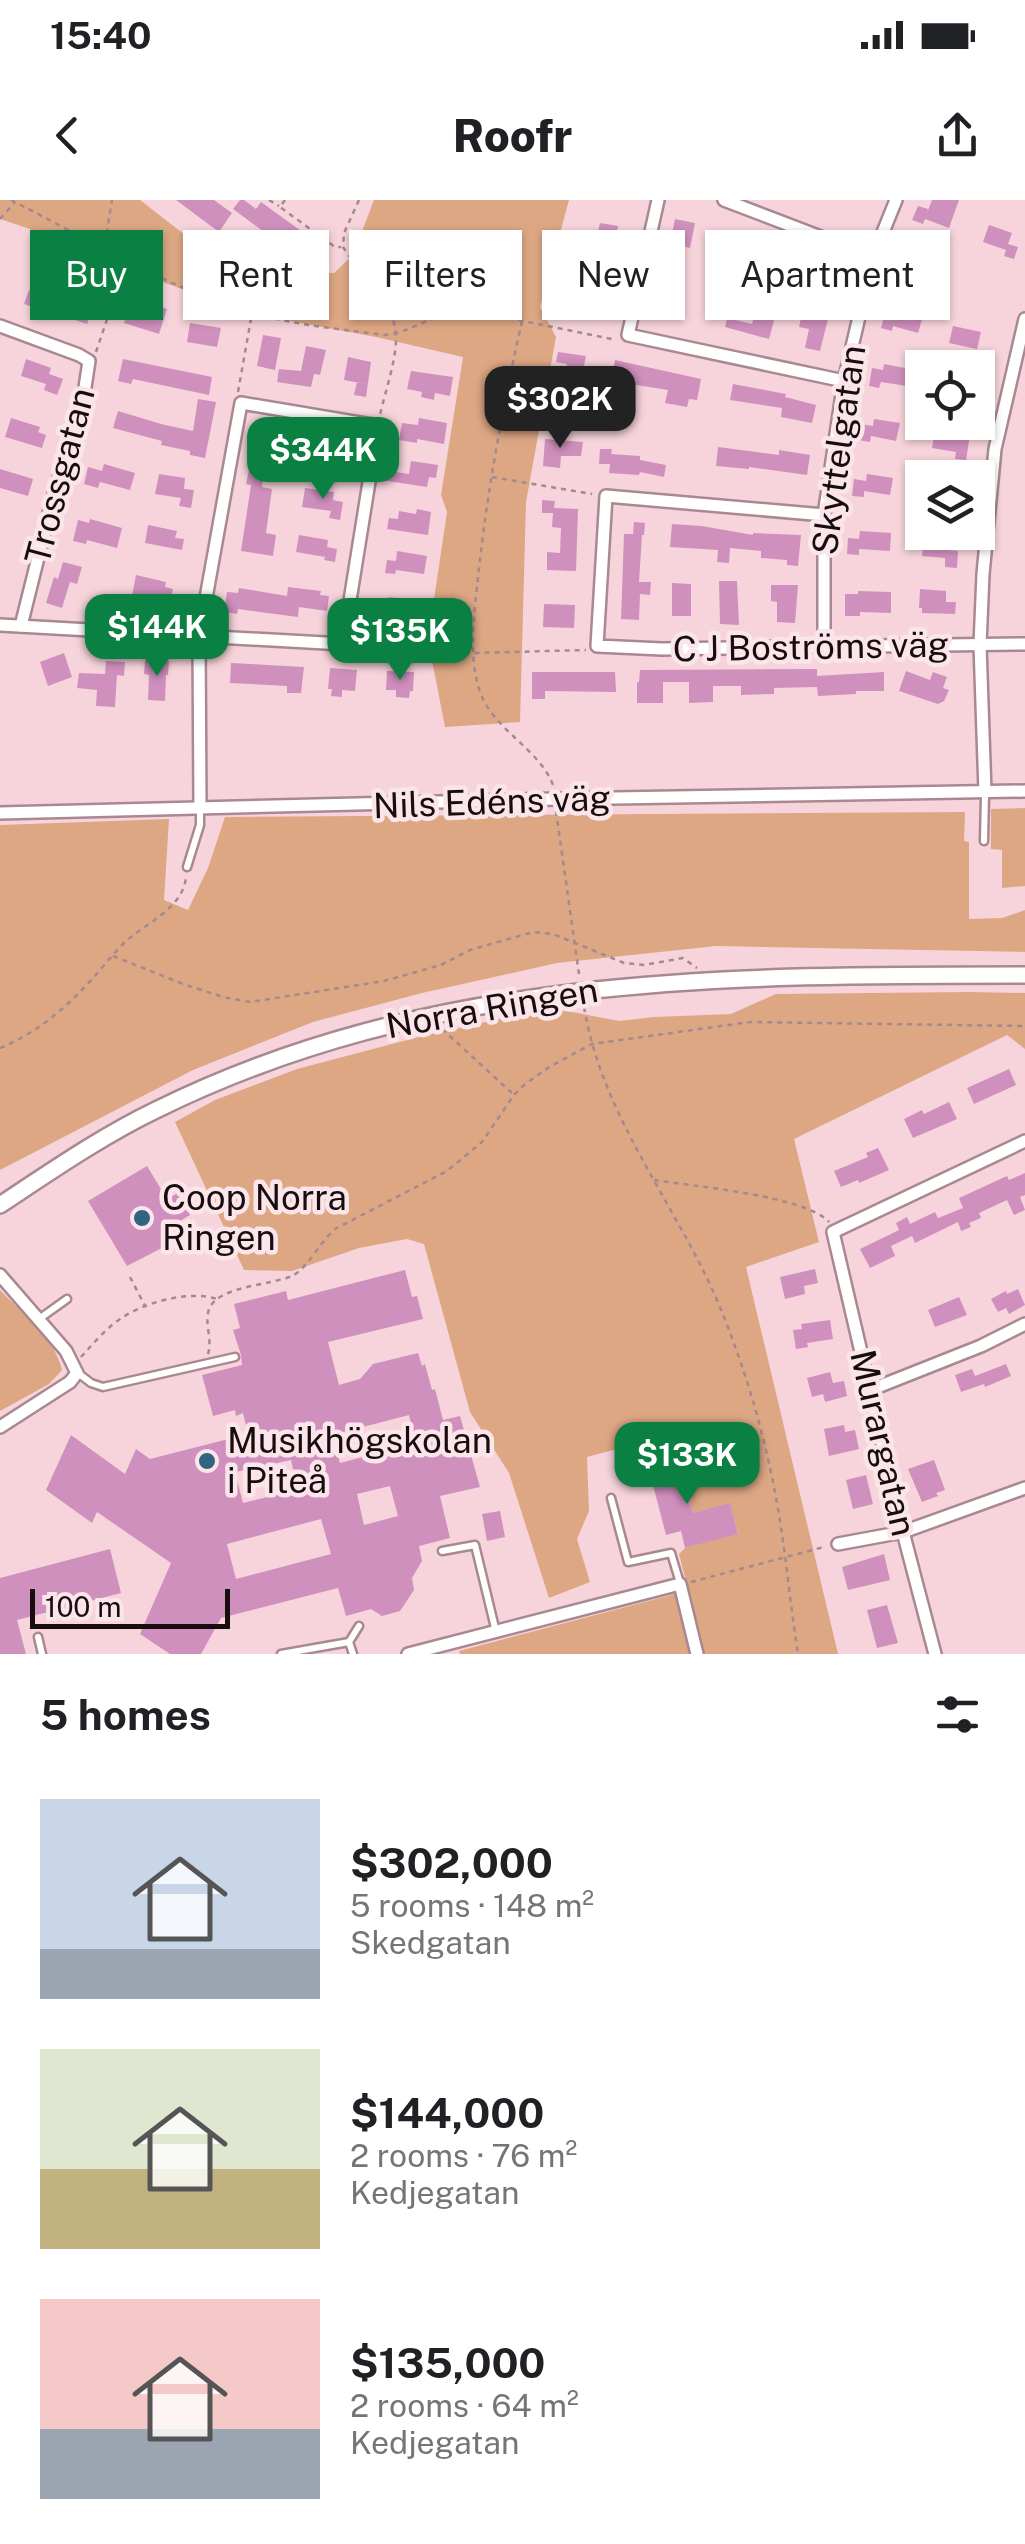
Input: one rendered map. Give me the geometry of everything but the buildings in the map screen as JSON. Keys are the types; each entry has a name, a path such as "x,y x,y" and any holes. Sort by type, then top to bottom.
{"main road":[{"name":"Norra Ringen","path":"0,1204 154,1110 275,1059 428,1015 571,992 709,980 829,975 1025,975"}],"street":[{"path":"658,200 628,336 844,380"},
{"path":"724,200 802,230"},
{"name":"Skyttelgatan","path":"884,230 896,200"},
{"name":"Skyttelgatan","path":"824,647 824,515 844,380 858,320"},
{"path":"984,792 982,574 995,449 1025,320"},
{"name":"Trossgatan","path":"0,326 89,361 84,394 21,626"},
{"path":"0,625 199,638 344,644 378,426 241,404 199,638 200,809"},
{"path":"597,646 606,496 824,515"},
{"name":"C J Boströms väg","path":"597,646 662,649 1025,644"},
{"name":"Nils Edéns väg","path":"0,814 1025,791"},
{"path":"834,1232 1025,1141"},
{"name":"Murargatan","path":"834,1232 935,1654"},
{"path":"0,1275 76,1367 70,1382 0,1427"},
{"path":"870,1390 1025,1324"},
{"path":"838,1544 903,1532 1025,1488"},
{"path":"408,1654 680,1584 697,1654"}],"lane":[{"path":"984,792 984,842"},
{"path":"187,867 200,825 200,809"},
{"path":"39,1319 67,1299"},
{"path":"76,1367 91,1384 103,1387 236,1356"},
{"path":"611,1498 628,1562 671,1553 680,1584"},
{"path":"442,1551 475,1545 496,1633"},
{"path":"281,1654 349,1642 359,1626"},
{"path":"38,1637 42,1654"},
{"path":"349,1642 353,1654"}],"path":[{"path":"107,230 112,200"},
{"path":"270,200 335,247 343,247"},
{"path":"280,207 285,200"},
{"path":"358,200 344,233 343,247 388,310 396,333 378,426"},
{"path":"0,219 13,201 70,230"},
{"path":"292,320 386,334 463,311 616,340 628,336"},
{"path":"89,361 108,320"},
{"path":"241,404 238,385 251,320"},
{"path":"522,321 490,477 475,608 474,653 478,686 486,706 552,781 579,974"},
{"path":"490,477 606,496"},
{"path":"344,644 474,653 584,650 597,646"},
{"path":"0,1048 45,1024 83,989 124,942 169,909 185,887 187,867"},
{"path":"113,956 183,984 250,1002 384,982 533,932 553,934 624,962 644,965 683,958 709,980"},
{"path":"584,1006 611,1100 702,1269 740,1360 769,1462 798,1654"},
{"path":"428,1015 514,1096"},
{"path":"202,1364 211,1343 209,1310 217,1299 296,1274 335,1229 446,1171 482,1142 514,1096 548,1066 592,1044 750,1022 1025,1026"},
{"path":"653,1180 804,1207 827,1218 834,1232"},
{"path":"130,1277 146,1307"},
{"path":"76,1367 118,1321 146,1307 197,1295 217,1299"},
{"path":"680,1584 838,1544"}],"shaded area":[{"path":"0,200 140,200 183,233 183,289 163,282 163,230 32,230 0,219"},
{"path":"374,200 569,200 561,230 542,230 540,307 542,320 547,320 556,337 526,502 520,722 445,727 428,640 447,512 441,495 463,357 285,320 329,320 329,273 349,259 349,320 522,320 522,230 363,230"},
{"path":"1025,808 1025,886 1002,888 1002,850 991,849 991,809"},
{"path":"965,812 969,919 1002,918 1025,910 1025,952 716,946 557,963 313,1022 193,1070 0,1170 0,825 169,819 164,900 188,910 208,868 225,817"},
{"path":"1025,993 1025,1049 1007,1035 794,1139 819,1242 746,1267 838,1654 460,1654 459,1651 675,1594 685,1577 679,1554 685,1548 738,1533 730,1504 693,1513 677,1454 691,1448 654,1439 587,1457 589,1511 577,1539 590,1582 549,1598 509,1473 470,1412 424,1244 407,1239 359,1248 292,1271 244,1270 175,1122 215,1100 297,1069 551,1008 619,1021 731,1014 776,994"},
{"path":"0,1290 45,1336 62,1370 49,1384 0,1411"}],"place":[{"name":"Coop Norra Ringen","path":"142,1218"},
{"name":"Musikhögskolan i Piteå","path":"207,1461"}]}
